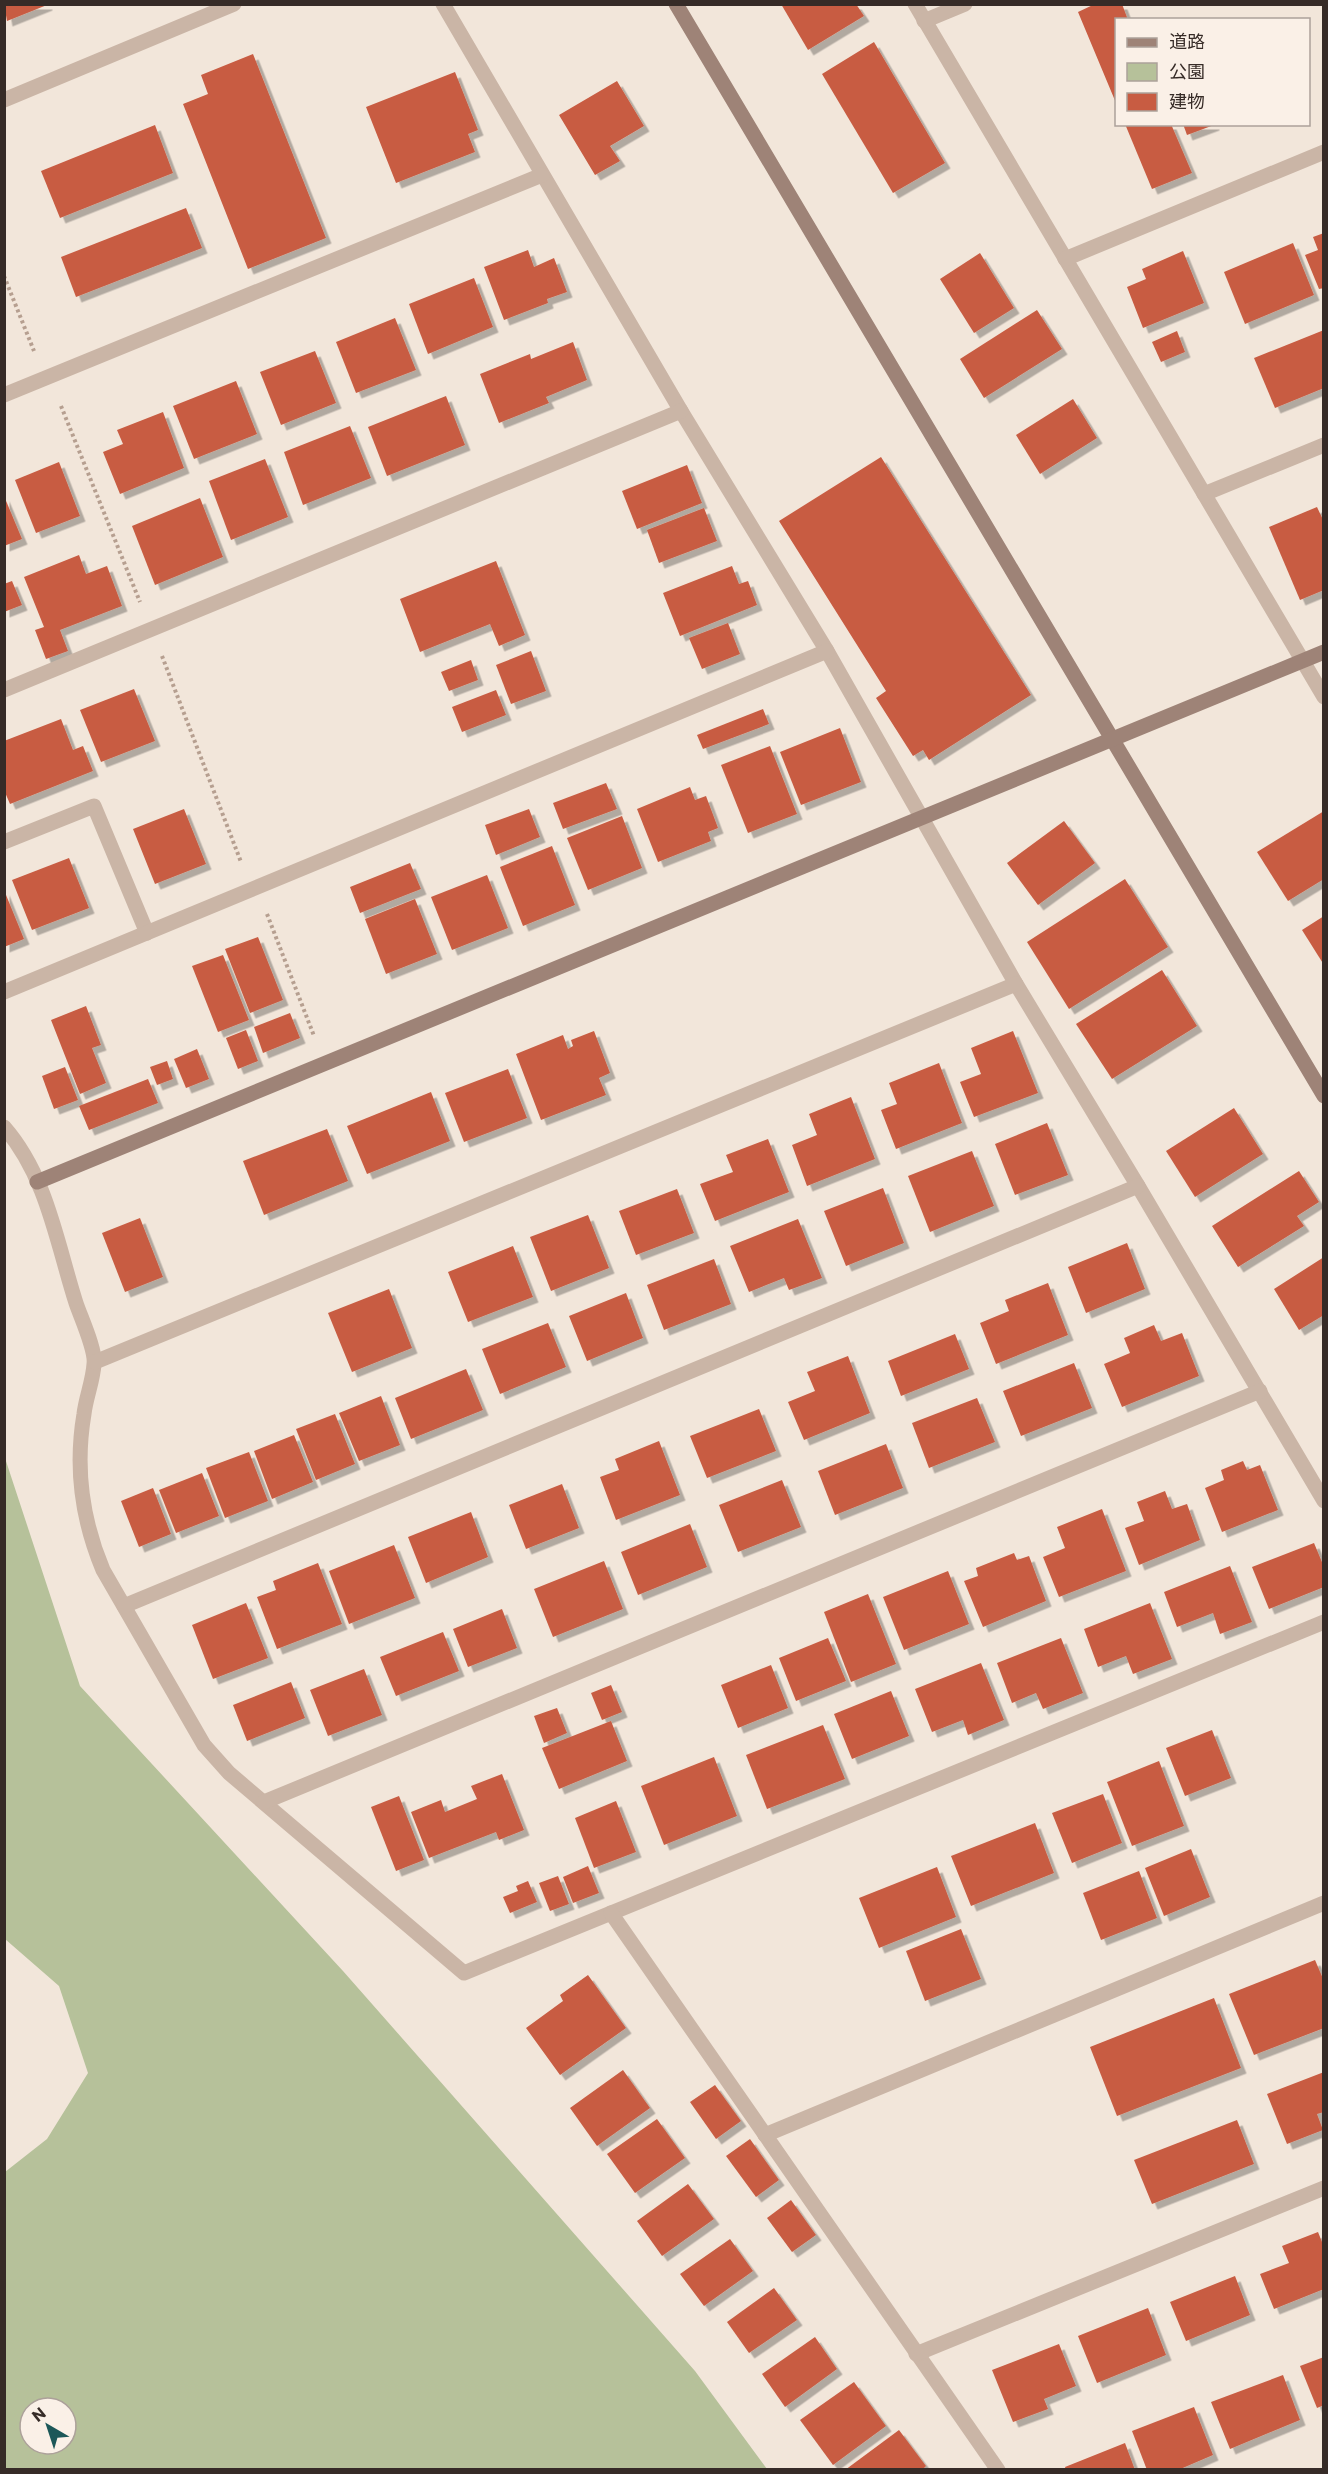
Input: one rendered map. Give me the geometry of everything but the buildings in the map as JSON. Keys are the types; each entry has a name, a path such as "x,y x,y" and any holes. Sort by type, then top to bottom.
{"street":[{"path":"4,100 234,4"},
{"path":"443,4 681,411 827,651 1016,984 1260,1391 1323,1501"},
{"path":"676,4 1323,1096"},
{"path":"915,4 1323,697"},
{"path":"924,21 965,4"},
{"path":"1065,259 1323,152"},
{"path":"4,395 542,175"},
{"path":"4,690 681,411"},
{"path":"1204,494 1323,445"},
{"path":"4,992 827,651"},
{"path":"37,1182 1323,652"},
{"path":"4,842 94,806 147,933"},
{"path":"95,1362 1016,984"},
{"path":"4,1127 37,1182 58,1233 72,1292 95,1362 84,1412 79,1462 85,1516 103,1570 204,1745 229,1773 464,1973 1323,1622"},
{"path":"124,1606 1138,1186"},
{"path":"264,1802 1260,1391"},
{"path":"765,2135 1323,1904"},
{"path":"611,1913 998,2469"},
{"path":"916,2354 1323,2188"}],"path":[{"path":"4,276 39,363 49,377 244,868 256,887 325,1064"}],"green space":[{"path":"4,1455 80,1686 343,1971 695,2371 767,2469 5,2469 5,2172 47,2139 88,2073 59,1986 5,1939"}]}
